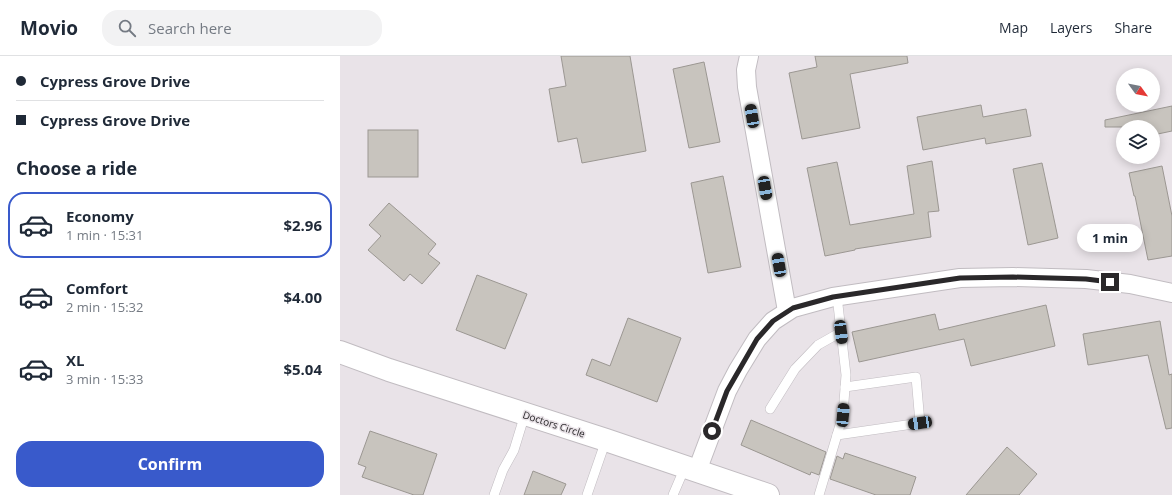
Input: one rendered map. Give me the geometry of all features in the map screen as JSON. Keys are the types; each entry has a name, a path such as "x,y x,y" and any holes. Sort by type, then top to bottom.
{"street":[{"path":"749,56 746,70 747,87 787,311"},
{"path":"691,469 727,391 757,339 773,321 793,308 837,296 960,278 1013,277 1086,279 1130,284 1172,293"},
{"name":"Doctors Circle","path":"340,352 389,370 691,469 734,490 768,495"}],"lane":[{"path":"819,495 843,415 846,374 837,296"},
{"path":"770,409 795,369 818,345 841,332"},
{"path":"837,435 920,423 916,377 845,387"},
{"path":"494,495 503,470 514,450 524,414"},
{"path":"587,495 606,440"},
{"path":"673,495 691,469"}],"building":[{"path":"561,56 630,56 646,151 582,163 577,138 558,142 549,89 566,86"},
{"path":"815,56 907,56 908,63 850,74 860,128 802,139 789,73 817,67"},
{"path":"704,62 720,142 689,148 673,69"},
{"path":"981,105 983,117 1026,109 1031,136 986,144 985,138 923,150 917,117"},
{"path":"1172,106 1172,131 1160,134 1160,120 1116,120 1116,127 1105,127 1105,120 1143,112 1160,112 1160,109"},
{"path":"368,130 418,130 418,177 368,177"},
{"path":"932,161 939,211 928,212 931,237 855,249 825,256 807,168 837,162 850,225 914,214 907,166"},
{"path":"1042,163 1058,238 1028,245 1013,169"},
{"path":"1162,166 1172,216 1172,256 1148,260 1129,173"},
{"path":"723,176 741,267 708,273 691,183"},
{"path":"389,203 436,244 428,254 440,263 422,284 410,274 404,281 368,250 381,236 369,225"},
{"path":"477,275 527,294 505,349 456,330"},
{"path":"1046,305 1055,346 971,366 964,339 859,362 852,332 935,314 939,330"},
{"path":"628,318 681,338 657,402 586,375 592,359 610,366"},
{"path":"1160,321 1169,375 1172,374 1172,428 1166,429 1148,355 1088,365 1083,334"},
{"path":"751,420 826,452 819,475 811,472 810,475 741,445"},
{"path":"370,431 437,454 423,495 414,495 362,477 366,467 358,464"},
{"path":"1007,447 1037,474 1019,495 966,495"},
{"path":"845,453 916,477 910,495 876,495 830,479 837,456 843,459"},
{"path":"533,471 566,484 561,495 524,495"}],"route":[{"path":"712,431 727,391 757,339 773,321 793,308 833,297 960,278 1013,277 1086,279 1110,282"}]}
